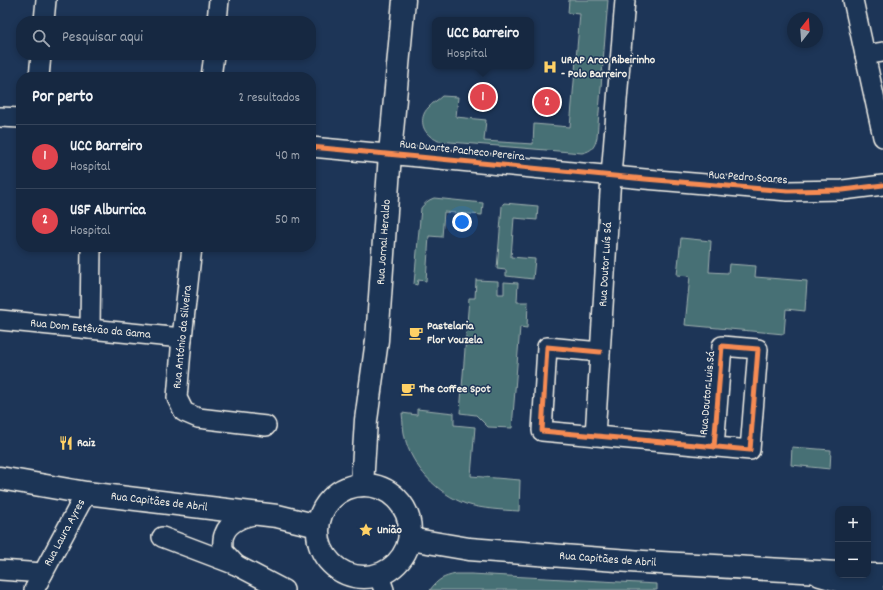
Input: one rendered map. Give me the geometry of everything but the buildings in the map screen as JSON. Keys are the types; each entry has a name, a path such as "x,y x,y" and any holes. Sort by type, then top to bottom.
{"main road":[{"name":"Rua Jornal Heraldo","path":"362,485 366,420 377,340 390,154 404,0"},
{"name":"Rua Capitães de Abril","path":"0,478 86,493 277,516 318,526"},
{"path":"362,485 374,486 395,496 403,505 411,527 407,551 400,562 390,570 382,583 353,576 340,571 330,563 322,552 318,539 318,526 321,514 328,502 338,493 349,487 362,485"},
{"name":"Rua Capitães de Abril","path":"410,539 468,550 835,573"},
{"name":"Rua Capitães de Abril","path":"806,571 873,590"},
{"path":"871,574 883,575"}],"street":[{"path":"44,16 46,0"},
{"path":"217,16 219,0"},
{"name":"Rua Doutor Luís Sá","path":"594,436 611,176 625,0"},
{"path":"853,0 874,53 883,137"},
{"path":"39,72 41,60"},
{"path":"212,72 213,60"},
{"path":"0,117 16,118"},
{"name":"Rua Duarte Pacheco Pereira","path":"316,148 390,154 611,176"},
{"name":"Rua Pedro Soares","path":"611,176 788,191 843,190 883,185"},
{"path":"90,330 91,252"},
{"name":"Rua António da Silveira","path":"191,252 177,398 184,412 198,418 266,426"},
{"name":"Rua Dom Estêvão da Gama","path":"0,320 182,338"},
{"name":"Rua Doutor Luis Sá","path":"594,436 714,447 750,450 758,349 722,346 714,447"},
{"path":"594,436 542,431 547,347 600,352"},
{"name":"Rua Laura Ayres","path":"34,590 86,493"},
{"path":"236,565 223,551 224,534 232,524 246,516 260,514"},
{"path":"162,537 236,565 284,590"},
{"name":"Rua Laura Ayres","path":"0,570 43,573"}],"green space":[{"path":"569,0 608,0 597,137 592,148 582,153 438,141 427,133 423,126 425,111 442,96 458,97 456,117 486,120 484,141 533,144 534,124 570,127 580,14 568,13"},
{"path":"434,198 483,203 482,215 444,212 442,237 429,236 426,281 418,280 417,285 414,284 421,208"},
{"path":"504,203 538,206 537,220 514,218 511,257 535,259 533,279 506,276 506,270 497,269 502,206"},
{"path":"681,238 711,241 709,272 728,273 729,264 756,266 755,277 807,281 805,311 786,309 784,334 685,325 690,276 677,275"},
{"path":"476,280 498,281 498,294 504,294 504,282 518,283 517,302 528,302 527,328 520,327 512,428 488,427 476,415 460,413 469,298 475,298"},
{"path":"417,409 454,413 454,425 475,427 471,476 520,480 519,511 499,510 466,504 446,494 428,478 420,469 408,449 404,432 402,413 417,415"},
{"path":"792,447 831,450 830,469 791,465"},
{"path":"456,574 657,584 657,590 430,590 441,579"}],"cycle path":[{"path":"316,147 788,191 843,190 883,185"},
{"path":"600,352 547,347 542,431 750,450 758,349 722,346 714,447"}],"place":[{"name":"URAP Arco Ribeirinho - Polo Barreiro","path":"550,67"},
{"name":"UCC Barreiro","path":"483,97"},
{"name":"USF Alburrica","path":"547,102"},
{"name":"Pastelaria Flor Vouzela","path":"416,333"},
{"name":"The Coffee Spot","path":"408,389"},
{"name":"Raiz","path":"66,443"},
{"name":"União","path":"366,530"}]}
